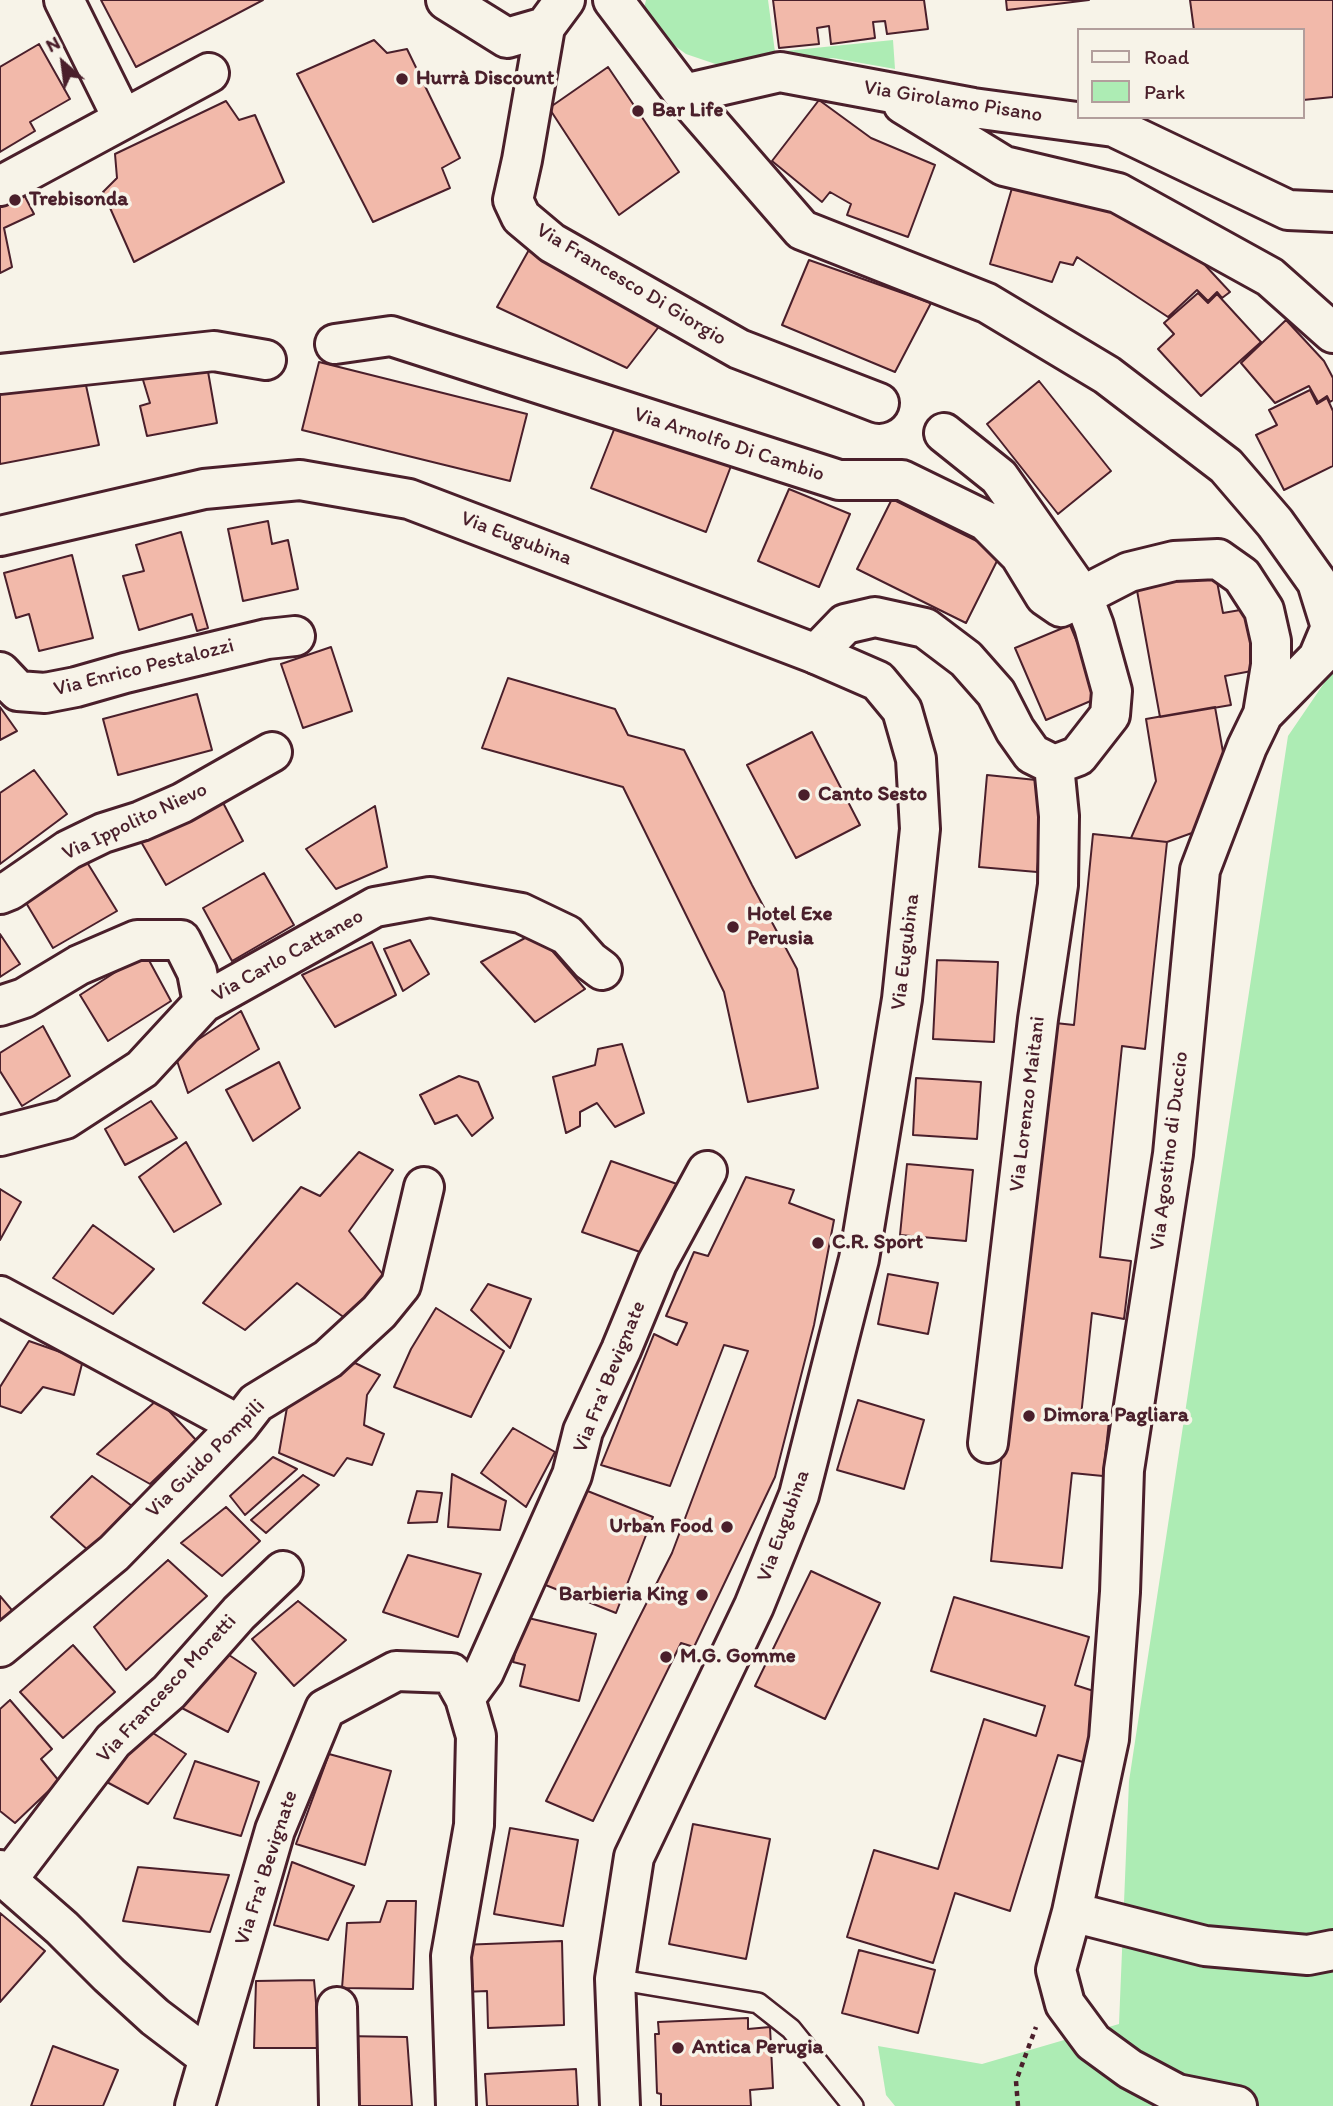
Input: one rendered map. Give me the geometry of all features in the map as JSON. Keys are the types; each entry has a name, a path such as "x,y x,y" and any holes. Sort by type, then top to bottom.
{"street":[{"path":"64,0 123,119"},
{"path":"446,0 507,38 555,13"},
{"path":"613,0 684,94 803,230 986,303 1107,375 1226,466 1275,523 1317,582 1331,627 1318,658 1263,714"},
{"name":"Via Francesco Di Giorgio","path":"555,13 513,200 521,217 552,243 739,349 878,403"},
{"name":"Via Girolamo Pisano","path":"684,94 780,72 973,108 1114,127 1288,210 1333,212"},
{"path":"0,186 209,73"},
{"path":"884,92 1004,166 1118,192 1270,277 1333,333"},
{"name":"Via Arnolfo Di Cambio","path":"335,344 391,336 839,480 902,480 986,521 1020,555 1045,596 1061,607 1083,597"},
{"path":"0,373 214,351 266,360"},
{"path":"816,654 845,624 875,617 925,628 967,659 996,693 1015,730 1032,754 1054,765 1078,756 1110,715 1112,691 1083,597 999,477 944,433"},
{"name":"Via Eugubina","path":"0,536 204,489 300,480 409,499 816,654 878,681 902,710 916,760 920,828 902,999 859,1259 799,1495 754,1606 634,1857 615,1979 620,2106"},
{"name":"Via Agostino di Duccio","path":"1056,1970 1072,1912 1109,1739 1120,1592 1124,1471 1173,1154 1200,870 1247,747 1263,714 1271,640 1264,610 1242,576 1219,559 1174,562 1129,572 1083,597"},
{"name":"Via Enrico Pestalozzi","path":"0,672 18,691 45,693 76,688 125,673 267,639 295,636"},
{"name":"Via Ippolito Nievo","path":"0,894 68,850 103,833 141,821 182,803 272,752"},
{"name":"Via Lorenzo Maitani","path":"988,1443 1036,1033 1058,885 1059,816 1054,765"},
{"name":"Via Carlo Cattaneo","path":"0,1136 65,1119 142,1069 203,1003 375,907 430,897 521,913 567,936 602,970"},
{"path":"0,1006 24,998 79,965 137,940 181,940 197,972 203,1003"},
{"name":"Via Fra' Bevignate","path":"464,1698 484,1672 567,1487 583,1431 621,1350 657,1263 707,1171"},
{"name":"Via Guido Pompili","path":"0,1647 114,1553 239,1425 256,1403 328,1359 361,1331 387,1303 401,1285 424,1187"},
{"path":"10,1306 239,1425"},
{"name":"Via Francesco Moretti","path":"209,2058 155,2017 4,1875 113,1741 169,1692 239,1613 283,1571"},
{"name":"Via Fra' Bevignate","path":"195,2106 275,1830 325,1709 396,1671 451,1673 464,1698 476,1735 474,1812 451,1956 456,2106"},
{"path":"1072,1912 1205,1946 1308,1955 1333,1950"},
{"path":"1056,1970 1065,2004 1093,2042 1130,2069 1177,2094 1237,2106"},
{"path":"337,2007 339,2106"}],"lane":[{"path":"615,1979 758,2003 791,2029 853,2106"}],"path":[{"path":"1018,2106 1016,2081 1056,1970"}],"green space":[{"path":"646,0 768,0 775,52 893,40 895,69 833,58 739,72 686,54 667,40 644,8"},
{"path":"1333,670 1333,2106 895,2106 886,2095 878,2046 982,2064 1119,2024 1129,1781 1288,736"}],"building":[{"path":"101,0 263,0 136,67"},
{"path":"773,0 924,0 928,29 887,34 885,21 873,22 875,38 831,44 829,26 817,28 819,44 779,48"},
{"path":"1006,0 1089,0 1007,10"},
{"path":"1190,0 1333,0 1333,97 1305,100 1305,28 1194,28"},
{"path":"374,40 387,53 407,49 460,158 442,168 450,188 373,222 297,74"},
{"path":"39,44 70,99 30,122 35,131 0,152 0,67"},
{"path":"608,67 679,172 619,215 549,108"},
{"path":"819,100 871,138 935,165 908,237 847,215 851,204 830,192 822,202 772,161"},
{"path":"226,101 239,120 255,115 284,182 134,262 103,192 117,178 115,154"},
{"path":"1012,188 1070,202 1072,191 1110,204 1204,264 1230,292 1222,298 1217,292 1208,301 1197,290 1168,317 1077,257 1073,265 1060,262 1052,282 990,264"},
{"path":"22,191 34,214 4,228 12,267 0,273 0,202"},
{"path":"530,248 664,320 627,368 497,307"},
{"path":"809,260 931,303 895,372 782,325"},
{"path":"1198,293 1208,303 1217,294 1261,342 1201,396 1158,349 1174,334 1164,323"},
{"path":"1286,320 1324,361 1333,378 1333,400 1330,402 1327,396 1318,402 1309,386 1275,403 1241,363"},
{"path":"206,360 217,423 147,436 140,406 150,403 140,370"},
{"path":"319,362 527,414 510,481 302,430"},
{"path":"82,367 99,445 0,464 0,385"},
{"path":"1039,381 1111,471 1058,514 987,424"},
{"path":"1310,390 1317,404 1327,398 1333,411 1333,466 1284,490 1256,435 1277,425 1269,410"},
{"path":"617,422 731,466 706,532 591,488"},
{"path":"789,489 850,514 819,587 758,561"},
{"path":"892,499 1001,553 966,623 857,569"},
{"path":"268,521 272,544 288,540 298,589 243,601 228,529"},
{"path":"181,532 208,628 197,631 192,614 139,630 123,576 144,571 136,545"},
{"path":"72,555 93,638 39,651 29,614 16,618 4,573"},
{"path":"1215,571 1223,613 1246,609 1257,670 1225,676 1231,705 1160,717 1136,585"},
{"path":"1070,625 1100,697 1046,720 1015,648"},
{"path":"331,647 352,711 303,728 281,664"},
{"name":"Hotel Exe Perusia","path":"508,678 615,709 628,735 684,750 797,969 818,1088 748,1102 724,992 623,787 482,748"},
{"path":"197,694 212,750 118,775 103,719"},
{"path":"0,707 17,731 0,740"},
{"path":"1215,707 1226,769 1203,829 1167,842 1131,838 1156,781 1146,719"},
{"name":"Canto Sesto","path":"812,732 860,825 796,858 747,765"},
{"path":"34,770 67,814 0,864 0,793"},
{"path":"987,775 1046,781 1037,872 979,867"},
{"path":"219,795 243,841 166,885 140,840"},
{"path":"375,806 387,867 336,889 306,849"},
{"path":"1093,834 1167,842 1145,1049 1122,1046 1100,1257 1131,1261 1124,1319 1092,1313 1081,1416 1109,1421 1103,1476 1072,1473 1062,1568 991,1561 1046,1022 1074,1025"},
{"path":"85,859 117,911 53,948 22,896"},
{"path":"264,873 294,925 232,961 203,908"},
{"path":"536,932 585,989 535,1022 481,962"},
{"path":"0,934 20,964 0,977"},
{"path":"410,940 429,974 403,991 384,949"},
{"path":"372,942 396,995 335,1027 302,975"},
{"path":"145,953 171,1001 108,1041 80,995"},
{"path":"937,960 998,962 994,1042 933,1039"},
{"path":"241,1011 259,1049 188,1093 175,1055"},
{"path":"43,1026 70,1076 22,1106 0,1071 0,1053"},
{"path":"622,1044 644,1113 615,1127 597,1103 580,1112 580,1126 566,1133 553,1077 595,1065 598,1049"},
{"path":"279,1062 300,1108 253,1141 226,1090"},
{"path":"459,1076 478,1082 493,1118 472,1136 457,1115 435,1124 420,1095"},
{"path":"916,1078 981,1082 977,1139 913,1135"},
{"path":"151,1101 177,1138 125,1165 105,1129"},
{"path":"186,1142 221,1204 174,1232 139,1177"},
{"path":"359,1152 393,1170 349,1231 388,1281 353,1324 297,1283 245,1330 203,1303 301,1187 320,1196"},
{"path":"611,1161 677,1184 646,1254 582,1232"},
{"path":"907,1164 973,1170 966,1241 900,1235"},
{"path":"746,1177 794,1190 789,1203 834,1220 814,1325 775,1477 694,1647 681,1643 593,1821 546,1801 672,1553 748,1351 724,1345 670,1486 601,1465 654,1334 677,1345 687,1323 666,1316 694,1252 708,1256"},
{"path":"0,1189 21,1202 0,1240"},
{"path":"93,1225 154,1269 113,1314 53,1278"},
{"path":"888,1274 938,1283 928,1334 878,1324"},
{"path":"488,1284 531,1299 510,1348 471,1310"},
{"path":"436,1308 504,1351 471,1417 394,1387 411,1349"},
{"path":"29,1341 83,1360 74,1395 43,1387 21,1413 0,1406 0,1387"},
{"path":"355,1363 380,1375 367,1395 364,1425 384,1434 372,1465 347,1458 334,1476 279,1453 289,1396"},
{"path":"158,1399 196,1440 150,1484 97,1454"},
{"path":"858,1400 924,1420 904,1489 837,1470"},
{"path":"513,1428 555,1452 526,1507 481,1473"},
{"path":"273,1457 297,1469 245,1515 230,1496"},
{"path":"452,1474 506,1501 500,1530 448,1527"},
{"path":"303,1475 319,1485 266,1533 251,1520"},
{"path":"92,1476 132,1506 89,1551 51,1517"},
{"path":"580,1488 653,1517 616,1613 543,1584"},
{"path":"417,1491 442,1493 437,1522 408,1523"},
{"path":"226,1507 260,1541 222,1576 181,1543"},
{"path":"408,1555 481,1574 458,1637 383,1612"},
{"path":"168,1560 207,1596 126,1670 94,1627"},
{"path":"811,1571 880,1603 825,1719 755,1686"},
{"path":"0,1596 16,1615 0,1630"},
{"path":"954,1597 1089,1637 1075,1685 1103,1694 1083,1762 1058,1755 1010,1911 955,1893 933,1963 847,1937 874,1850 938,1869 984,1719 1036,1736 1045,1706 931,1671"},
{"path":"298,1601 346,1640 294,1686 252,1639"},
{"path":"524,1617 596,1634 579,1701 520,1686 525,1665 513,1662"},
{"path":"73,1645 115,1692 63,1738 20,1692"},
{"path":"220,1649 256,1673 228,1732 178,1706"},
{"path":"10,1700 52,1749 41,1759 59,1781 15,1823 0,1811 0,1709"},
{"path":"145,1728 186,1754 148,1804 103,1780"},
{"path":"329,1754 391,1771 365,1865 296,1844"},
{"path":"195,1761 259,1782 241,1836 174,1818"},
{"path":"693,1824 770,1839 746,1959 669,1944"},
{"path":"510,1828 578,1840 563,1926 494,1914"},
{"path":"292,1862 354,1886 328,1940 274,1925"},
{"path":"138,1867 229,1875 210,1932 123,1921"},
{"path":"387,1901 416,1901 413,1989 342,1988 347,1923 380,1922"},
{"path":"0,1913 45,1951 0,2002"},
{"path":"562,1941 564,2025 488,2028 487,1991 463,1992 461,1945"},
{"path":"859,1950 935,1970 918,2033 842,2013"},
{"path":"314,1980 320,2048 254,2048 256,1981"},
{"path":"748,2018 748,2029 770,2027 773,2088 750,2090 751,2106 661,2106 661,2094 657,2093 655,2034 659,2034 658,2022"},
{"path":"343,2036 407,2037 412,2106 349,2106"},
{"path":"53,2046 118,2070 103,2106 31,2106"},
{"path":"576,2069 578,2106 487,2106 485,2074"}],"place":[{"name":"Hurrà Discount","path":"402,79"},
{"name":"Bar Life","path":"638,111"},
{"name":"Trebisonda","path":"15,200"},
{"name":"Canto Sesto","path":"804,795"},
{"name":"Hotel Exe Perusia","path":"733,927"},
{"name":"C.R. Sport","path":"818,1243"},
{"name":"Dimora Pagliara","path":"1029,1416"},
{"name":"Urban Food","path":"727,1527"},
{"name":"Barbieria King","path":"702,1595"},
{"name":"M.G. Gomme","path":"666,1657"},
{"name":"Antica Perugia","path":"678,2048"}]}
